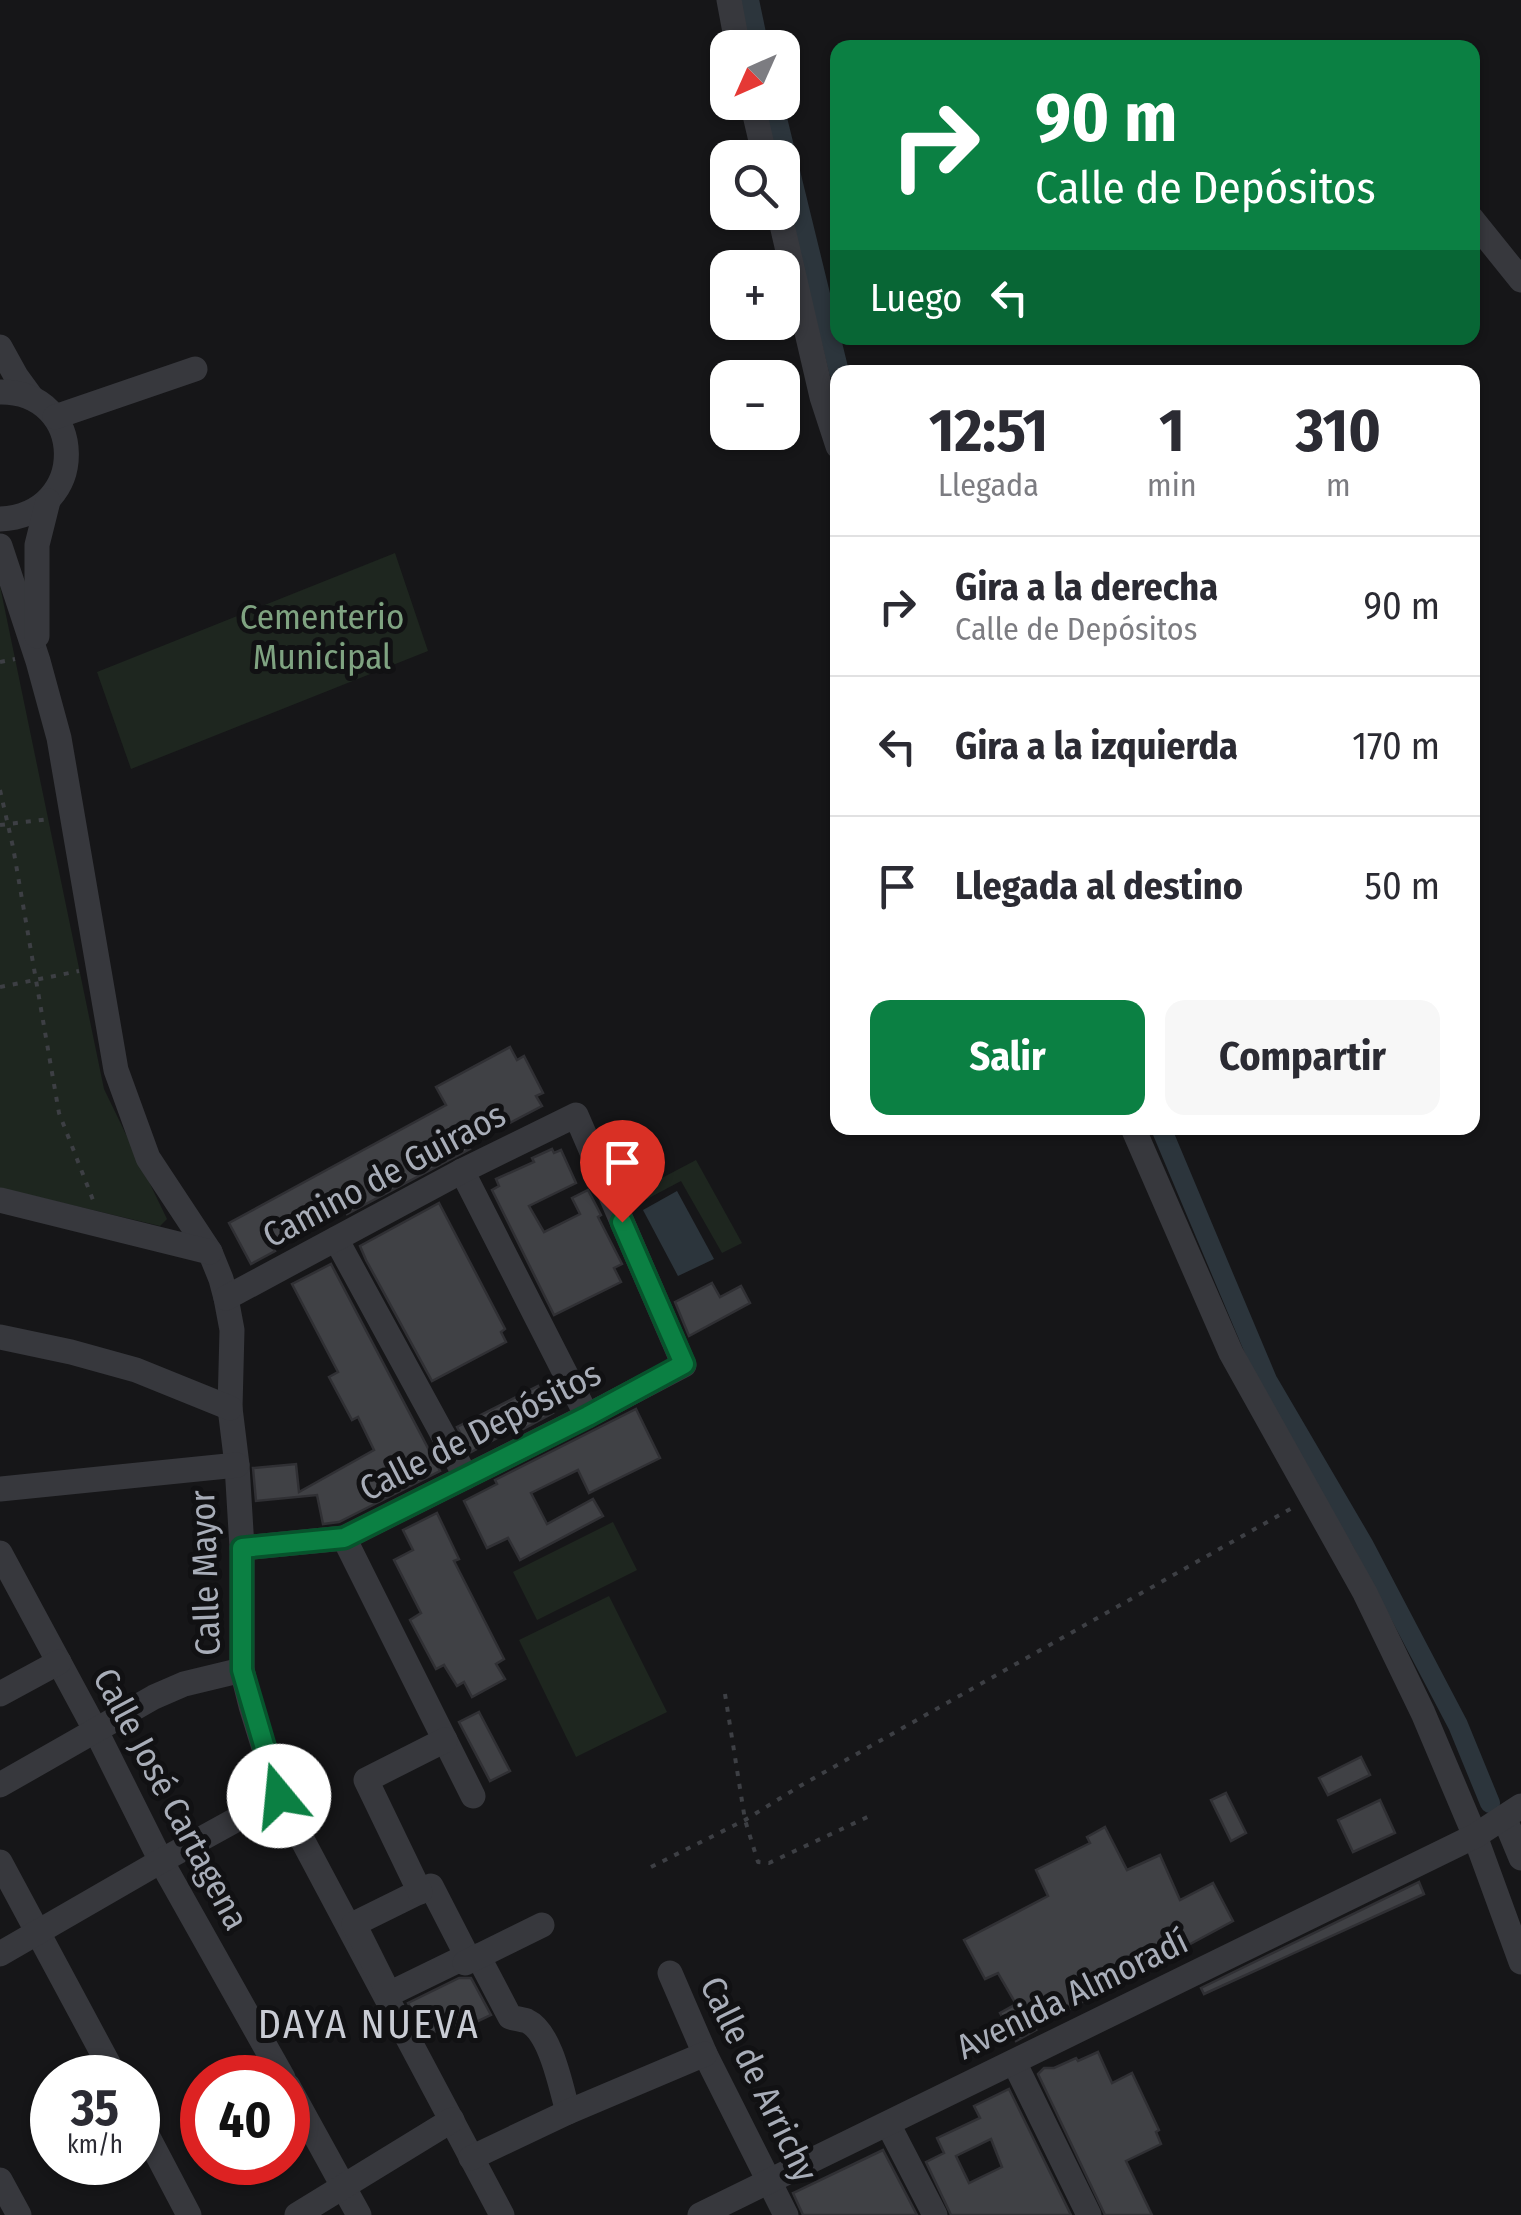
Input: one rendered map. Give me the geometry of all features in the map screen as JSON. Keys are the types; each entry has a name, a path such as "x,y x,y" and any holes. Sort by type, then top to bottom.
{"street":[{"path":"728,0 734,30"},
{"path":"1480,229 1521,280"},
{"path":"783,230 830,422"},
{"path":"0,347 32,398"},
{"path":"54,417 195,370"},
{"path":"0,392 32,398 44,406 64,434 67,454 65,473 48,501 34,512 0,518"},
{"path":"38,661 37,545 48,501"},
{"path":"0,546 38,661"},
{"name":"Calle Mayor","path":"38,661 59,738 116,1070 148,1158 210,1252 222,1279 232,1330 230,1408 242,1548 242,1670 279,1796 502,2215"},
{"name":"Camino de Guiraos","path":"226,1298 462,1171 576,1116 684,1364"},
{"path":"1137,1135 1231,1354 1365,1593 1423,1712 1521,1962"},
{"path":"462,1171 588,1416"},
{"path":"0,1200 210,1252"},
{"path":"336,1239 466,1477"},
{"path":"0,1337 136,1370 230,1408"},
{"name":"Calle de Depósitos","path":"242,1548 344,1538 684,1364"},
{"path":"0,1489 236,1465"},
{"path":"344,1538 473,1796"},
{"name":"Calle José Cartagena","path":"0,1553 161,1861 270,2055"},
{"path":"0,1694 59,1662"},
{"path":"0,1785 154,1697 184,1684 242,1670"},
{"path":"420,1892 366,1780 445,1740"},
{"path":"0,1954 279,1796"},
{"path":"1512,1811 1521,1858"},
{"name":"Avenida Almoradí","path":"700,2215 1474,1836 1512,1811"},
{"path":"0,1862 104,2055"},
{"path":"432,1886 467,1956 389,1994 354,1924 420,1892 432,1886"},
{"path":"390,2001 542,1925"},
{"path":"478,1956 510,2017 526,2020 538,2029 547,2044 568,2112"},
{"name":"Calle de Arrichy","path":"670,1974 705,2054 786,2215"},
{"path":"471,2158 705,2054"},
{"path":"1014,2062 1089,2215"},
{"path":"297,2215 452,2120"},
{"path":"888,2124 935,2215"},
{"path":"310,2126 359,2215"},
{"path":"160,2160 189,2215"},
{"path":"0,2180 19,2215"}],"path":[{"path":"0,790 59,1112 93,1200"},
{"path":"0,825 54,818 53,812"},
{"path":"0,987 80,971"},
{"path":"651,1867 745,1820 1312,1497"},
{"path":"725,1694 745,1820 758,1862 763,1864 874,1814"}],"green space":[{"name":"Cementerio Municipal","path":"395,553 428,651 131,769 97,672"},
{"path":"0,586 104,1089 167,1219 160,1226 0,1188"},
{"path":"696,1160 742,1243 722,1253 681,1181 647,1199 641,1189"},
{"path":"613,1522 637,1570 537,1620 513,1572"},
{"path":"609,1596 667,1712 576,1757 519,1640"}],"shaded area":[{"path":"677,1191 714,1259 678,1276 643,1210"}],"building":[{"path":"510,1047 517,1060 524,1056 543,1093 536,1096 542,1106 347,1214 341,1203 307,1221 310,1228 251,1264 229,1223 446,1105 436,1087"},
{"path":"552,1149 554,1153 561,1150 576,1183 529,1206 544,1232 580,1214 572,1198 588,1190 622,1264 614,1268 621,1282 554,1315 492,1190 499,1186 496,1179"},
{"path":"439,1203 505,1329 501,1332 506,1342 432,1381 360,1246"},
{"path":"331,1264 440,1471 339,1522 323,1524 317,1495 256,1501 253,1468 296,1464 299,1492 374,1450 358,1417 352,1420 329,1377 338,1372 292,1284"},
{"path":"712,1283 720,1297 741,1286 750,1303 689,1336 675,1302"},
{"path":"538,1386 543,1396 549,1393 557,1408 553,1413 471,1452 457,1427"},
{"path":"636,1409 660,1458 589,1493 578,1470 531,1493 547,1524 593,1499 603,1516 520,1560 508,1538 487,1548 464,1501 497,1484 495,1480"},
{"path":"437,1513 459,1559 454,1561 504,1659 496,1664 505,1679 472,1697 464,1682 457,1686 444,1665 436,1669 410,1620 421,1613 394,1560 413,1550 403,1530"},
{"path":"479,1712 510,1771 490,1781 459,1722"},
{"path":"1361,1757 1370,1775 1328,1795 1319,1778"},
{"path":"1226,1793 1246,1833 1231,1841 1211,1800"},
{"path":"1380,1800 1395,1833 1353,1852 1338,1820"},
{"path":"1105,1827 1127,1870 1160,1855 1180,1900 1213,1883 1233,1921 1016,2041 1000,2013 1016,2004 998,1973 985,1979 964,1940 1048,1896 1036,1870 1090,1843 1087,1837"},
{"path":"1419,1882 1424,1894 1204,1994 1201,1988"},
{"path":"459,1978 471,1978 491,2015 470,2025 468,2022 447,2032 445,2027 425,2036 408,2003"},
{"path":"1098,2052 1112,2083 1132,2073 1159,2130 1156,2132 1161,2144 1126,2161 1152,2215 1105,2215 1038,2074 1044,2068"},
{"path":"1009,2089 1071,2215 951,2215 926,2162 944,2153 937,2138 980,2118 974,2106","holes":["991,2139 1002,2167 969,2183 956,2156"]},
{"path":"883,2150 917,2215 803,2215 793,2193"}],"waterway":[{"path":"749,0 755,30"},
{"path":"777,120 830,335"},
{"path":"832,345 837,365"},
{"path":"1164,1135 1267,1380 1363,1544 1458,1725 1490,1803"}],"district":[{"name":"DAYA NUEVA","path":"369,2024"}],"route":[{"path":"279,1796 242,1670 242,1548 344,1538 684,1364 622,1222"}]}
